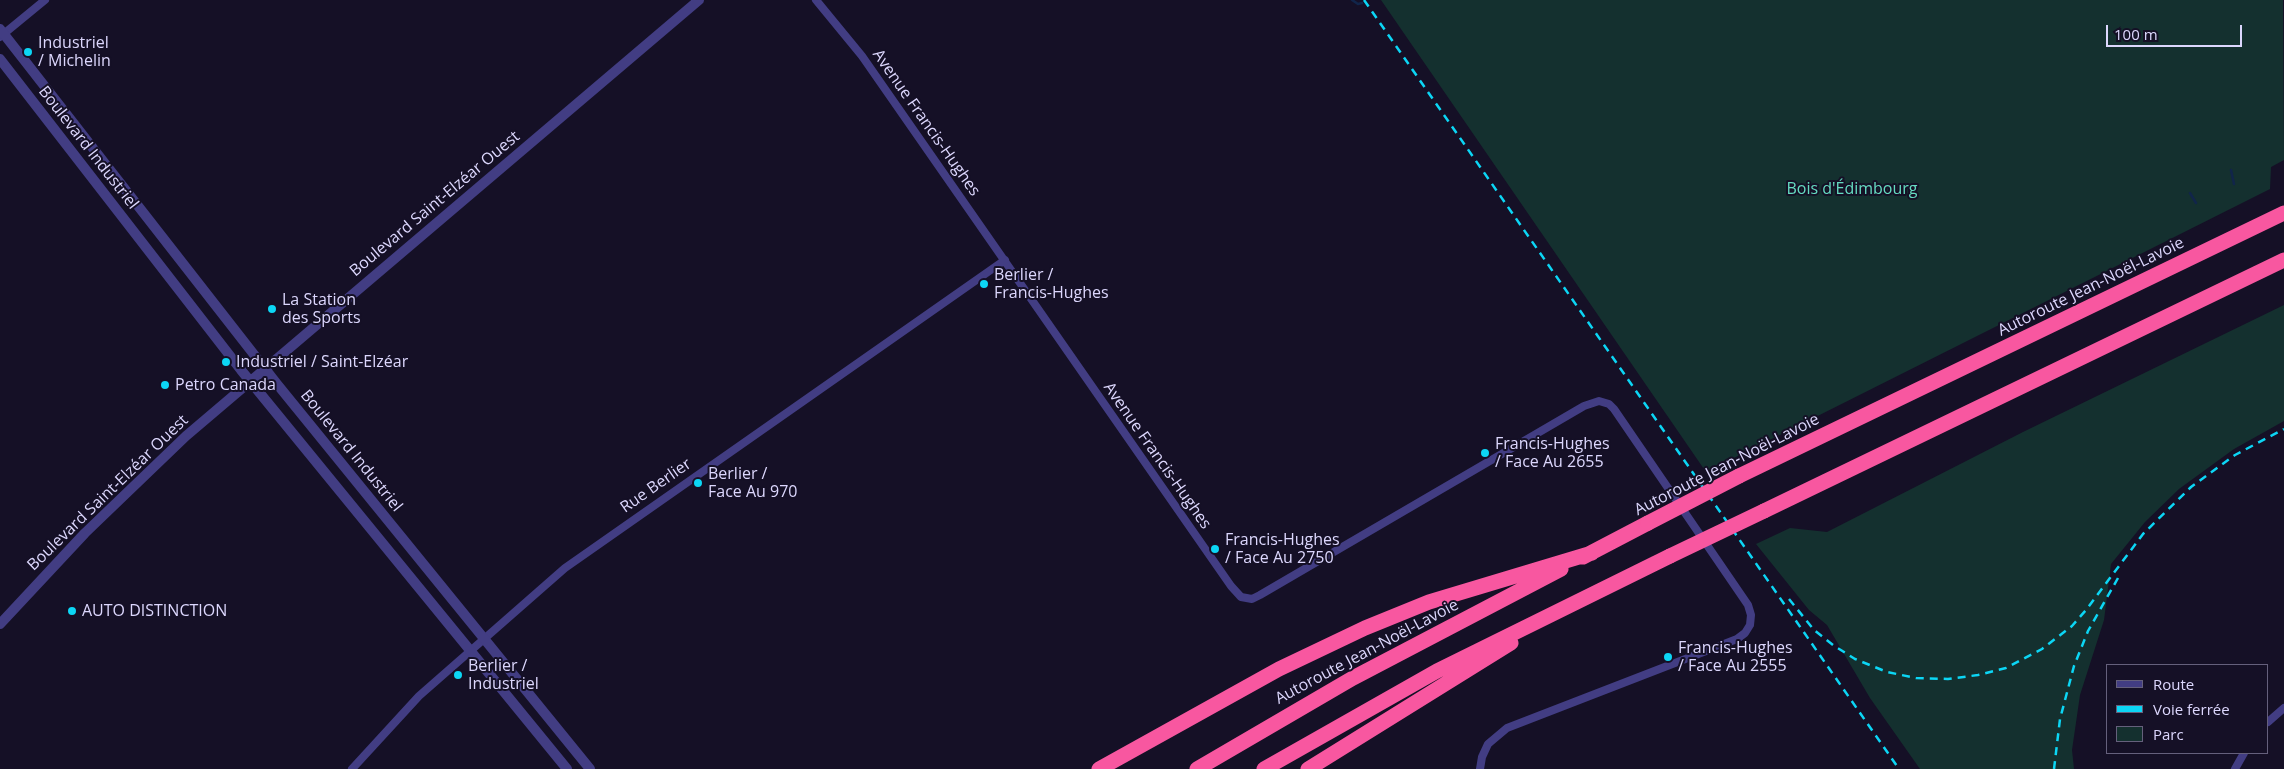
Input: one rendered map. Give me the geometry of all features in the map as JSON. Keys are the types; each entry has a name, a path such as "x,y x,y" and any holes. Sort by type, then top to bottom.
{"highway":[{"name":"Autoroute Jean-Noël-Lavoie","path":"1197,769 1346,682 1739,476 2284,214"},
{"path":"1264,769 1413,684 1582,599 2283,261"},
{"path":"1099,769 1262,678 1365,628 1428,602 1592,553"},
{"path":"1308,769 1582,599"}],"street":[{"path":"1,33 45,0"},
{"name":"Boulevard Saint-Elzéar Ouest","path":"0,624 65,554 186,436 699,0"},
{"name":"Avenue Francis-Hughes","path":"816,0 862,56 1238,595 1246,599 1252,599 1267,592 1584,406 1600,401 1609,404 1614,409 1748,605 1751,614 1750,625 1745,633 1736,639 1507,728 1488,744 1482,757 1480,769"},
{"name":"Boulevard Industriel","path":"1,33 264,368 590,769"},
{"name":"Boulevard Industriel","path":"0,59 250,380 567,769"},
{"name":"Rue Berlier","path":"352,769 409,706 538,589 587,551 1005,260"},
{"path":"2269,721 2284,708"},
{"path":"2235,769 2243,754"}],"green space":[{"name":"Bois d'Édimbourg","path":"1381,0 2283,0 2284,160 2271,167 2270,189 1706,472"},
{"path":"2284,305 2284,421 2234,449 2179,489 2145,522 2111,564 2104,620 2080,695 2072,750 2074,769 1920,769 1870,698 1827,625 1809,610 1756,544 1790,528 1827,532 2023,432"}],"waterway":[{"path":"1352,0 1358,4 1362,3"},
{"path":"2231,170 2234,184"},
{"path":"2190,193 2196,203"}],"railway":[{"path":"1364,0 1899,769"},
{"path":"1789,599 1814,630 1833,645 1855,659 1887,672 1916,678 1948,679 1978,675 2006,668 2042,649 2072,626 2143,534 2191,487 2235,455 2284,429"},
{"path":"2054,769 2060,719 2074,666 2088,631 2118,578"}],"place":[{"name":"Industriel / Michelin","path":"28,52"},
{"name":"Berlier / Francis-Hughes","path":"984,284"},
{"name":"La Station des Sports","path":"272,309"},
{"name":"Industriel / Saint-Elzéar","path":"226,362"},
{"name":"Petro Canada","path":"165,385"},
{"name":"Francis-Hughes / Face Au 2655","path":"1485,453"},
{"name":"Berlier / Face Au 970","path":"698,483"},
{"name":"Francis-Hughes / Face Au 2750","path":"1215,549"},
{"name":"AUTO DISTINCTION","path":"72,611"},
{"name":"Francis-Hughes / Face Au 2555","path":"1668,657"},
{"name":"Berlier / Industriel","path":"458,675"}]}
